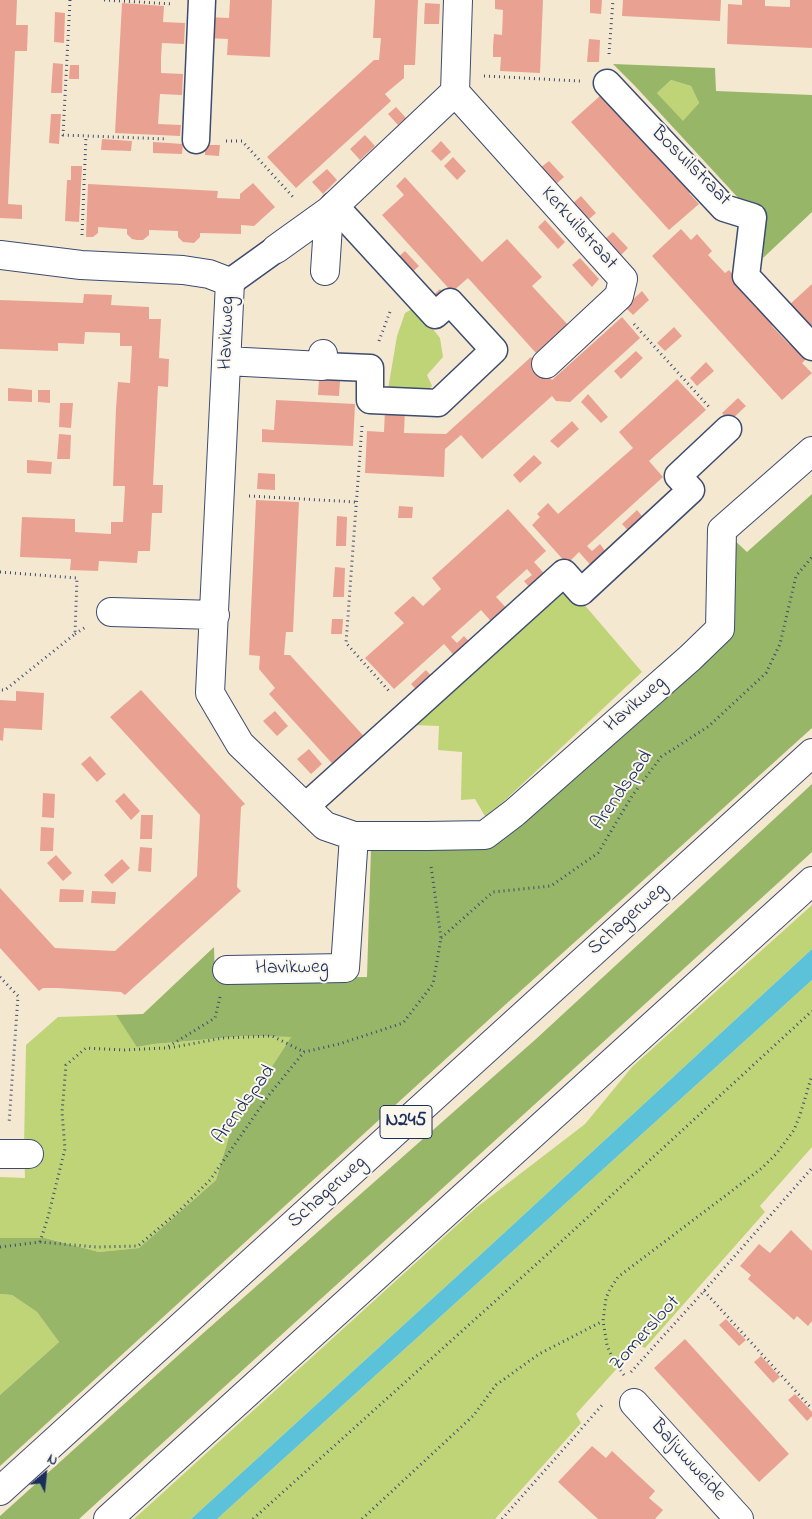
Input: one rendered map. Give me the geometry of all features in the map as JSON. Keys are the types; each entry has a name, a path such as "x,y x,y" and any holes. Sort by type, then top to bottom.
{"street":[{"path":"230,282 326,212 455,83 458,0"},
{"path":"196,140 202,3"},
{"name":"Kerkuilstraat","path":"455,83 623,279 619,296 546,364"},
{"name":"Bosuilstraat","path":"608,83 724,208 753,217 746,276 812,347"},
{"path":"325,271 326,212"},
{"path":"226,361 322,360 370,368 370,400 438,403 494,350 450,302 435,315 404,282 326,212"},
{"name":"Havikweg","path":"0,255 81,265 183,270 208,274 230,282 210,693 240,744 325,826 354,836 485,835 521,806 690,658 720,629 722,530 812,451"},
{"path":"305,807 564,574 580,592 691,490 678,476 728,429"},
{"path":"111,612 215,615"},
{"name":"Schagerweg","path":"0,1491 812,753"},
{"name":"Havikweg","path":"227,970 345,968 354,836"},
{"path":"108,1519 812,881"},
{"name":"Baljuwweide","path":"634,1403 739,1519"}],"path":[{"path":"70,0 63,135 242,141 326,212"},
{"path":"104,0 202,3"},
{"path":"455,83 608,83 613,0"},
{"path":"81,265 86,136"},
{"path":"370,368 388,314 404,282"},
{"path":"614,301 728,429"},
{"path":"370,400 363,411 346,643 409,713"},
{"path":"220,495 356,502"},
{"name":"Arendspad","path":"441,938 493,892 552,886 598,854 632,796 660,757 709,726 766,673 780,644 796,576 812,557"},
{"path":"0,572 77,578 75,634 5,690 0,690"},
{"path":"40,1242 65,1149 62,1112 66,1065 86,1048 123,1050 166,1048 223,1038 272,1036 304,1052 339,1044 403,1023 433,984 441,938 427,836"},
{"path":"166,1048 215,1018 227,970"},
{"path":"0,977 18,996 12,1154"},
{"path":"253,1519 551,1251 812,1012"},
{"name":"Arendspad","path":"0,1247 40,1242 96,1247 138,1246 179,1211 210,1180 269,1095 304,1052"},
{"path":"362,1519 473,1416 496,1386 539,1354 603,1321 606,1298 610,1288 618,1278 762,1168 777,1153 794,1130 812,1075"},
{"name":"Zomersloot","path":"603,1321 607,1345 613,1360 626,1378 812,1168"},
{"path":"808,1173 812,1178"},
{"path":"704,1292 812,1410"},
{"path":"502,1519 604,1402"}],"green space":[{"path":"613,64 715,68 716,91 812,95 812,212 763,258 765,227","holes":["671,80 691,86 699,103 683,121 657,93"]},
{"path":"671,80 691,86 699,103 683,122 657,93"},
{"path":"419,305 433,320 432,328 440,338 443,357 427,375 432,386 421,397 387,395 397,336 405,313"},
{"path":"812,494 812,728 495,1014 0,1466 0,1395 59,1342 37,1312 12,1295 0,1294 0,1238 45,1238 99,1252 139,1248 216,1180 231,1130 291,1037 245,1036 137,1047 116,1015 143,1014 214,947 215,980 367,977 371,849 452,848 728,627 732,538 747,552"},
{"path":"564,581 642,672 486,818 475,799 461,800 462,752 438,750 439,726 412,725"},
{"path":"812,784 812,852 79,1519 0,1519 0,1516 183,1351 536,1039"},
{"path":"812,905 812,949 191,1519 134,1519 477,1207 585,1124 632,1067"},
{"path":"812,980 812,1147 760,1206 765,1212 645,1348 638,1345 576,1414 581,1423 495,1519 217,1519"},
{"path":"116,1015 138,1047 245,1036 291,1037 231,1130 216,1180 139,1248 99,1252 45,1238 0,1238 0,1177 25,1178 26,1045 58,1017"},
{"path":"0,1294 12,1295 37,1312 59,1342 0,1395"}],"water":[{"path":"812,949 812,980 217,1519 191,1519 478,1257"}],"building":[{"path":"0,0 17,0 16,25 28,25 27,51 15,51 8,204 22,205 22,219 0,218"},
{"path":"230,0 272,0 270,57 227,55 228,39 206,38 207,17 229,18"},
{"path":"375,0 418,0 415,65 404,65 404,78 385,94 391,101 296,188 267,157 374,60 379,60 381,38 373,38"},
{"path":"495,0 543,0 540,73 500,71 501,57 493,57 493,46 494,34 502,35 503,10 495,9"},
{"path":"590,0 602,0 601,14 590,13"},
{"path":"623,0 721,0 720,21 622,16"},
{"path":"742,0 765,0 765,6 790,7 790,0 812,0 812,48 727,44 728,4 742,5"},
{"path":"122,3 164,6 163,22 185,23 184,44 162,43 161,73 183,74 182,95 160,94 158,124 181,125 180,136 115,133"},
{"path":"425,3 440,4 439,24 424,24"},
{"path":"55,12 65,13 64,43 54,42"},
{"path":"589,39 600,40 599,62 587,62"},
{"path":"53,63 63,64 62,93 51,93"},
{"path":"70,65 79,65 79,79 69,79"},
{"path":"601,95 610,105 616,100 631,116 625,122 642,140 648,135 663,152 657,157 674,176 680,171 696,187 689,193 699,204 669,230 571,122"},
{"path":"396,107 406,118 398,125 388,114"},
{"path":"51,114 61,114 59,144 49,143"},
{"path":"365,135 375,146 360,160 350,149"},
{"path":"102,139 132,141 131,151 101,150"},
{"path":"441,141 451,152 441,161 431,151"},
{"path":"153,142 183,144 182,154 153,153"},
{"path":"205,145 220,145 219,156 205,155"},
{"path":"453,157 466,171 457,180 444,166"},
{"path":"549,161 564,177 555,185 540,168"},
{"path":"71,166 82,166 79,222 65,221 67,180 71,180"},
{"path":"327,169 337,180 323,194 312,182"},
{"path":"405,177 482,262 507,239 542,277 532,286 568,325 536,353 468,278 452,292 382,215 404,195 396,186"},
{"path":"253,183 275,207 254,226 241,225 241,234 200,233 200,237 194,243 183,242 178,237 178,231 149,230 149,235 143,240 137,240 132,239 127,234 127,229 98,227 98,233 93,237 86,237 88,184 218,191 217,198 240,199 240,194"},
{"path":"581,196 596,213 588,220 572,204"},
{"path":"545,220 565,242 558,249 538,227"},
{"path":"681,229 691,240 697,234 712,251 708,255 725,273 729,270 744,286 740,290 757,309 761,305 776,322 772,326 789,344 793,341 808,357 802,363 812,373 782,400 652,256"},
{"path":"613,232 628,248 620,256 605,239"},
{"path":"405,251 419,266 408,276 394,261"},
{"path":"580,258 599,279 592,287 572,265"},
{"path":"812,284 812,330 789,305"},
{"path":"440,289 447,297 429,299"},
{"path":"642,291 649,300 633,315 625,307"},
{"path":"84,294 112,295 111,305 149,307 149,319 161,319 159,358 169,359 168,387 158,386 153,485 163,485 162,513 152,513 150,551 138,551 137,563 99,561 98,571 70,570 71,559 20,557 22,517 75,519 75,532 111,534 111,522 123,522 125,486 113,486 116,408 118,382 130,383 132,346 120,346 120,333 85,332 84,344 58,343 58,351 0,349 0,300 83,303"},
{"path":"622,317 640,338 570,402 556,401 552,396 482,459 461,435 445,449 444,477 365,473 367,431 384,432 385,409 405,410 404,433 446,434 531,357 552,380"},
{"path":"674,327 682,336 665,351 657,343"},
{"path":"636,351 643,358 621,379 614,371"},
{"path":"706,362 714,371 697,386 690,378"},
{"path":"677,379 706,410 649,461 663,477 587,546 592,551 600,544 609,556 594,569 579,552 567,564 532,525 540,517 537,514 548,503 558,514 633,448 619,432"},
{"path":"319,380 340,381 339,396 318,395"},
{"path":"8,388 32,390 32,402 8,401"},
{"path":"38,390 50,390 50,403 38,402"},
{"path":"588,394 608,417 601,423 581,402"},
{"path":"738,398 746,406 729,422 722,413"},
{"path":"276,400 355,404 353,446 262,442 262,429 274,430"},
{"path":"60,403 73,403 71,428 59,427"},
{"path":"572,421 579,429 558,448 550,441"},
{"path":"59,434 71,435 70,459 57,459"},
{"path":"534,455 542,463 520,483 513,475"},
{"path":"27,460 52,462 51,474 27,473"},
{"path":"258,473 275,474 275,490 257,489"},
{"path":"256,500 299,502 293,632 286,632 284,655 290,655 370,743 339,771 269,694 275,688 259,669 260,656 249,655"},
{"path":"399,506 413,507 412,518 398,518"},
{"path":"508,509 546,551 534,562 549,579 534,593 524,581 532,575 527,569 496,597 511,613 496,627 481,610 451,637 457,643 464,636 474,647 459,661 444,644 394,689 365,658 404,623 394,613 413,596 423,606 441,589 432,578"},
{"path":"637,510 647,522 632,535 622,524"},
{"path":"337,516 347,517 346,546 336,546"},
{"path":"335,567 345,568 344,597 333,597"},
{"path":"332,619 343,619 342,634 331,634"},
{"path":"426,670 436,681 421,695 411,684"},
{"path":"141,690 245,804 241,807 237,887 241,891 125,995 121,992 57,988 43,988 39,991 0,948 0,888 55,948 115,951 197,876 200,815 110,717"},
{"path":"16,691 44,693 42,730 4,728 3,741 0,740 0,700 16,701"},
{"path":"275,711 288,726 277,736 263,721"},
{"path":"309,749 322,764 311,774 297,759"},
{"path":"90,756 106,774 97,782 81,764"},
{"path":"43,793 55,794 54,818 42,817"},
{"path":"124,793 140,811 131,820 115,801"},
{"path":"141,815 153,815 152,839 140,839"},
{"path":"41,827 54,828 53,851 40,851"},
{"path":"140,847 152,848 151,872 138,871"},
{"path":"56,855 72,873 63,881 47,863"},
{"path":"122,859 130,868 112,884 104,875"},
{"path":"60,889 84,890 83,902 59,902"},
{"path":"92,891 116,892 115,904 91,903"},
{"path":"791,1230 812,1251 812,1321 808,1326 797,1316 794,1320 748,1279 751,1275 740,1266 759,1244 770,1253"},
{"path":"726,1319 746,1340 739,1346 719,1325"},
{"path":"685,1339 789,1454 759,1482 654,1368"},
{"path":"761,1356 780,1377 773,1383 754,1362"},
{"path":"795,1394 812,1412 812,1416 807,1421 788,1400"},
{"path":"592,1446 606,1458 612,1451 655,1491 649,1498 663,1510 655,1519 598,1519 558,1482"}]}
